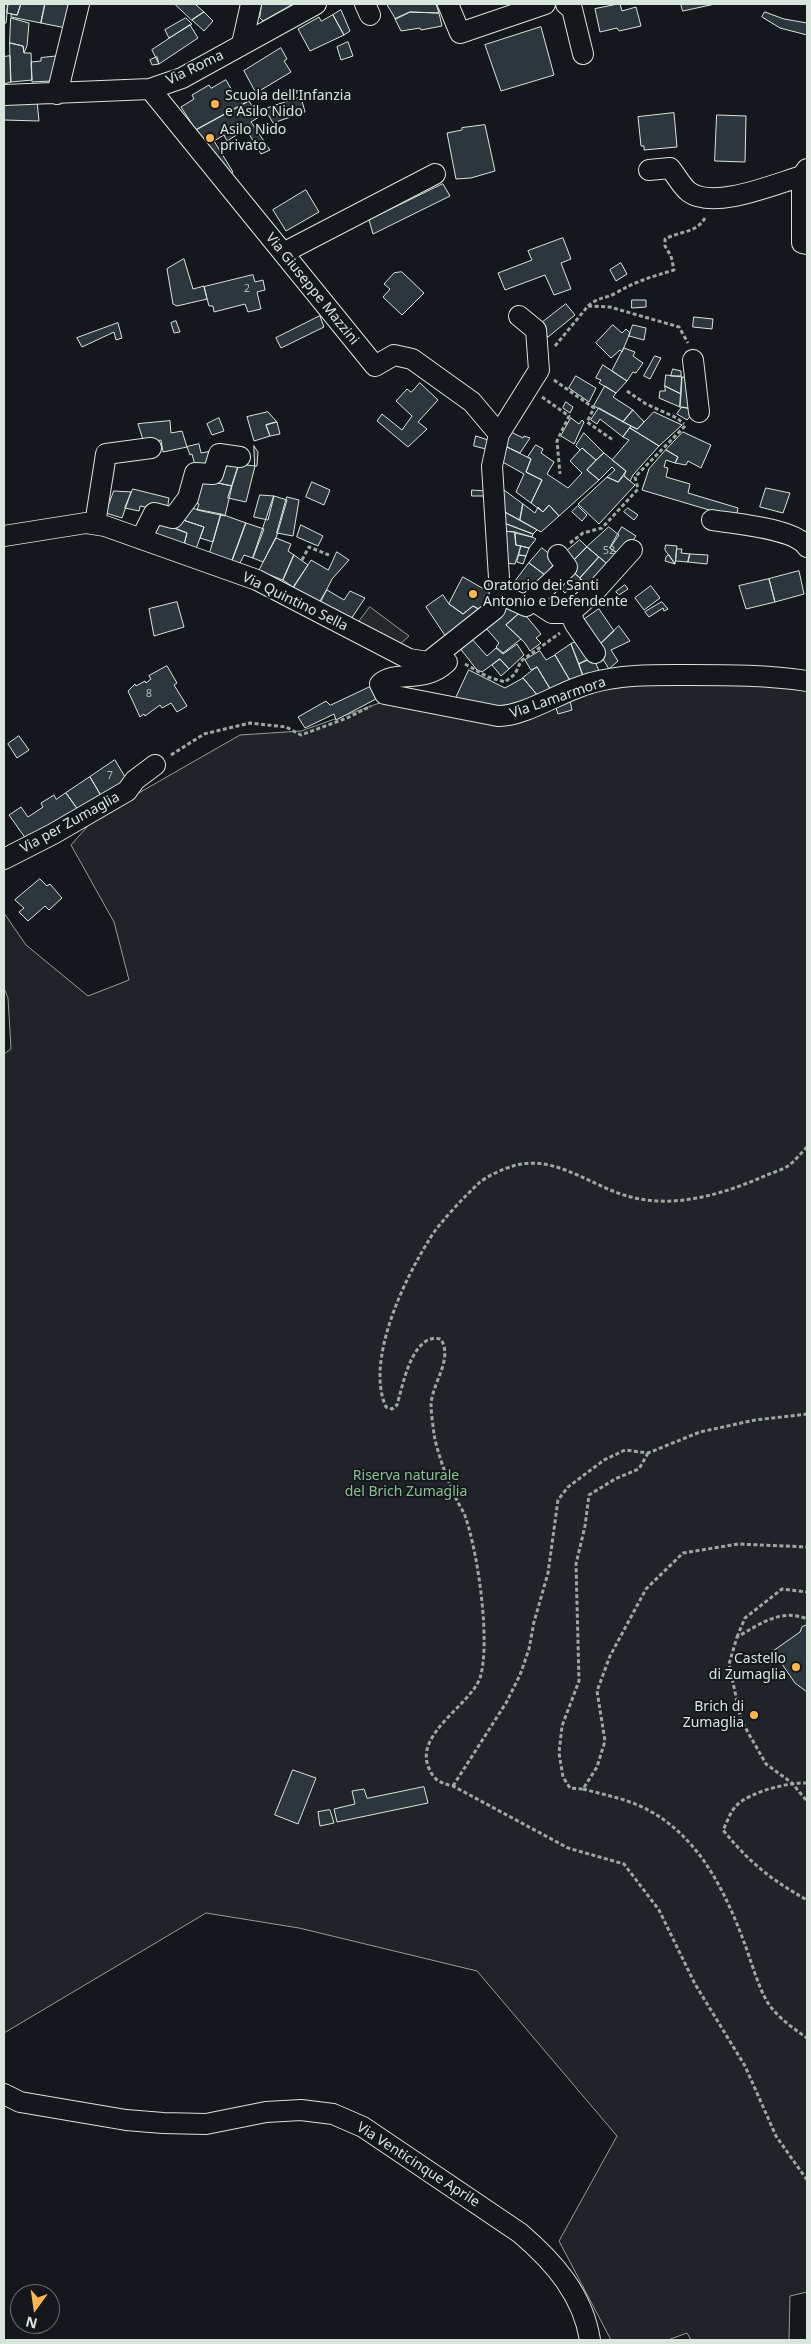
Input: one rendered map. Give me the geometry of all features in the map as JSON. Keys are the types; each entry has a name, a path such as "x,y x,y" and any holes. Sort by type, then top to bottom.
{"street":[{"path":"57,94 79,4"},
{"path":"242,44 251,4"},
{"name":"Via Roma","path":"4,95 150,89 182,78 316,4"},
{"path":"448,4 460,32 545,4"},
{"path":"566,4 572,8 583,54"},
{"name":"Via Giuseppe Mazzini","path":"150,89 375,366 394,354 412,359 472,402 499,434"},
{"path":"649,170 670,168 689,192 706,200 732,196 805,173 802,244 807,244"},
{"path":"283,253 435,174"},
{"path":"519,316 536,330 539,370 527,386 499,434 492,466 500,594 526,606 567,567 558,555"},
{"path":"693,360 699,412"},
{"path":"95,524 106,454 151,448"},
{"path":"141,539 154,513 173,518 188,498 195,473 213,474 218,454 240,457"},
{"path":"712,520 790,534 804,542 807,546"},
{"name":"Via Quintino Sella","path":"4,536 86,523 95,524 257,580 409,659 428,662 451,651 495,609 500,594"},
{"path":"532,600 552,613 570,613 598,589 632,550"},
{"path":"570,613 575,624 596,653"},
{"path":"386,694 380,684 386,678 427,675 441,667 451,651"},
{"name":"Via Lamarmora","path":"386,694 498,716 512,716 590,683 631,675 774,676 807,681"},
{"name":"Via per Zumaglia","path":"4,859 53,834 127,791 135,780 155,765"},
{"name":"Via Venticinque Aprile","path":"4,2094 20,2102 126,2120 206,2124 266,2112 301,2110 333,2114 363,2126 520,2233 541,2251 576,2296 587,2322 590,2340"}],"path":[{"path":"613,440 587,422 594,408 539,370 568,329 598,297 616,293 643,278 674,270 671,256 665,246 666,239 699,227 706,217 712,199"},
{"path":"588,306 610,307 679,327 686,338 693,360"},
{"path":"527,386 569,416 557,441 560,474"},
{"path":"558,555 583,533 602,528 638,489 635,477 686,426 677,418 646,404 627,391"},
{"path":"302,560 308,547 329,555"},
{"path":"451,651 473,670 505,682 515,674 521,660 547,641"},
{"path":"155,765 204,734 250,724 286,727 300,735 347,718 380,701 386,694"},
{"path":"807,1147 788,1166 714,1195 664,1201 632,1197 554,1167 535,1163 513,1166 480,1182 430,1238 392,1312 382,1355 380,1395 386,1407 392,1410 397,1405 415,1351 426,1339 433,1337 440,1339 445,1347 446,1359 437,1378 432,1404 434,1436 454,1494 466,1518 479,1583 483,1630 482,1663 479,1679 429,1743 427,1763 431,1772 438,1782 453,1786 568,1848 624,1864 659,1910 695,1984 744,2066 776,2136 807,2180"},
{"path":"453,1786 506,1703 520,1675 529,1649 534,1622 548,1573 558,1500 568,1487 604,1460 625,1450 648,1453 700,1432 755,1420 807,1414"},
{"path":"648,1453 639,1469 615,1479 589,1495 585,1526 576,1564 579,1682 562,1726 559,1753 563,1777 570,1788 617,1797 648,1810 678,1831 702,1858 729,1904 767,2002 785,2022 807,2038"},
{"path":"582,1789 597,1767 605,1740 597,1691 610,1656 646,1588 683,1553 738,1544 807,1547"},
{"path":"806,1800 792,1782 766,1764 741,1720 729,1664 745,1618 782,1589 807,1592"},
{"path":"737,1637 770,1619 794,1614 807,1619"},
{"path":"807,1782 792,1782 759,1793 736,1806 723,1830 741,1852 772,1880 807,1900"}],"green space":[{"name":"Riserva naturale del Brich Zumaglia","path":"632,680 807,687 807,2292 790,2296 789,2340 691,2340 687,2333 668,2340 611,2340 559,2241 617,2136 477,1971 299,1928 206,1913 4,2033 4,1054 11,1049 8,998 4,988 4,913 26,945 88,996 129,980 114,922 71,845 95,818 240,735 301,731 388,700 507,723 575,697"}],"shaded area":[{"path":"370,607 409,636 396,648 355,627"}],"building":[{"path":"4,4 8,4 6,23 4,23"},
{"path":"8,4 21,4 17,15 7,13"},
{"path":"21,4 45,4 41,23 11,17 11,14 17,15"},
{"path":"45,4 71,4 66,28 41,23"},
{"path":"175,4 195,4 204,12 192,20"},
{"path":"262,4 293,4 263,21 260,18"},
{"path":"387,4 436,4 439,13 410,12 396,19"},
{"path":"620,4 622,11 636,7 641,26 619,31 617,28 600,32 595,9"},
{"path":"681,4 715,4 683,11"},
{"path":"341,10 350,31 344,35 333,15"},
{"path":"204,12 213,21 204,31 192,20"},
{"path":"410,12 439,13 442,26 401,31 395,19"},
{"path":"765,12 784,19 807,23 807,35 780,28 762,17"},
{"path":"333,15 344,35 310,51 298,29 319,17 321,21"},
{"path":"11,18 29,23 27,46 24,53 23,46 10,43"},
{"path":"186,18 192,24 169,38 165,30"},
{"path":"190,25 198,38 159,64 152,50"},
{"path":"541,27 554,75 501,91 485,45"},
{"path":"348,42 353,56 341,60 337,47"},
{"path":"10,43 23,46 24,53 31,53 32,80 11,82"},
{"path":"281,48 287,59 284,61 291,72 256,93 244,71"},
{"path":"10,56 11,82 4,84 4,57"},
{"path":"59,56 51,81 32,82 31,62 41,61 41,58"},
{"path":"157,57 159,64 152,65 150,60"},
{"name":"Scuola dell'Infanzia e Asilo Nido","path":"226,80 237,99 245,94 249,101 196,130 181,107 194,99 192,95 209,85 211,88"},
{"path":"301,97 305,112 273,123 265,109"},
{"path":"4,100 37,101 39,121 4,120"},
{"name":"Asilo Nido privato","path":"249,101 259,117 251,122 270,150 261,154 246,129 227,141 224,135 214,141 233,172 225,177 196,130"},
{"path":"674,113 677,147 644,150 644,146 641,146 638,117"},
{"path":"717,115 746,116 745,162 715,161"},
{"path":"485,125 495,171 471,178 456,179 447,133 462,130 462,128"},
{"path":"443,184 450,196 373,234 369,220"},
{"path":"306,190 319,212 286,231 273,210"},
{"path":"563,238 571,259 561,263 571,289 554,295 545,275 505,290 498,273 532,260 528,251"},
{"path":"184,259 193,289 204,286 207,299 177,306 173,304 167,269"},
{"path":"621,263 627,274 616,281 610,270"},
{"path":"402,272 424,293 402,315 383,297 390,289 384,284 394,273"},
{"path":"253,275 255,282 263,280 265,290 257,292 261,309 248,312 245,304 214,312 213,306 209,306 204,287"},
{"path":"632,300 646,300 646,307 632,308"},
{"path":"566,304 575,315 548,337 539,325"},
{"path":"320,316 324,327 281,348 276,338"},
{"path":"694,317 713,319 712,329 693,327"},
{"path":"176,321 180,332 174,333 171,323"},
{"path":"118,323 122,338 116,340 114,332 82,347 77,338"},
{"path":"613,325 622,333 626,329 630,333 622,352 620,350 611,358 596,343"},
{"path":"633,325 646,328 644,340 629,336"},
{"path":"624,348 635,352 633,356 643,363 627,381 612,371"},
{"path":"655,356 661,358 650,379 644,376"},
{"path":"603,365 627,381 616,393 599,383 601,380 596,378"},
{"path":"673,369 681,371 681,376 671,376"},
{"path":"666,375 682,377 681,394 665,386"},
{"path":"576,376 596,388 589,402 569,388"},
{"path":"682,377 693,378 693,409 680,407"},
{"path":"420,383 438,400 418,422 427,429 408,447 377,421 382,414 402,430 412,416 396,401 407,389 411,392"},
{"path":"605,386 616,393 613,397 633,410 623,422 594,406"},
{"path":"665,386 681,394 680,407 659,398 660,391 665,391"},
{"path":"566,402 573,407 570,413 563,408"},
{"path":"682,407 693,409 693,413 687,420 677,414"},
{"path":"599,408 631,426 623,437 600,419 597,424 591,420"},
{"path":"633,410 644,422 637,429 623,422"},
{"path":"268,412 277,422 266,425 270,436 254,441 247,417"},
{"path":"654,412 682,425 659,446 630,428 631,426 637,429"},
{"path":"219,418 224,431 212,435 207,424"},
{"path":"571,418 579,424 582,420 584,422 574,444 561,436"},
{"path":"170,421 171,433 182,431 187,447 163,452 161,440 144,443 138,424"},
{"path":"277,422 280,434 270,436 266,425"},
{"path":"630,428 659,446 633,475 630,481 624,476 626,471 612,460 629,440 623,437"},
{"path":"511,432 523,438 524,436 530,438 520,453 505,446"},
{"path":"683,432 711,445 701,468 688,461 686,465 675,463 678,457 666,450"},
{"path":"584,433 604,453 596,460 582,448 580,450 576,446"},
{"path":"476,436 488,440 486,449 474,446"},
{"path":"199,444 201,453 212,451 214,465 196,469 192,454 190,455 187,447"},
{"path":"536,445 543,449 541,453 554,462 547,474 568,488 582,473 570,461 582,448 596,460 587,470 599,480 559,516 549,505 543,512 531,503 542,480 526,472 531,459 528,457"},
{"path":"254,446 258,452 257,466 255,466"},
{"path":"505,446 531,459 526,472 542,480 531,503 516,492 524,474 499,460"},
{"path":"666,450 678,457 675,463 666,460 664,467 668,468 666,477 690,484 688,493 738,508 736,518 642,490 649,469"},
{"path":"604,453 626,471 618,482 607,477 615,470 612,467 599,480 587,470"},
{"path":"221,462 239,464 232,486 218,483"},
{"path":"239,464 255,466 246,502 228,498"},
{"path":"624,476 635,485 599,524 578,504 607,477 618,482"},
{"path":"199,479 232,486 225,516 197,510 199,504 192,502"},
{"path":"312,482 330,490 324,505 306,497"},
{"path":"766,488 790,493 783,513 760,507"},
{"path":"133,489 169,498 167,511 140,506 139,511 125,508"},
{"path":"472,490 486,491 486,496 472,496"},
{"path":"504,490 523,504 520,520 501,510"},
{"path":"114,491 131,492 122,518 106,513"},
{"path":"260,495 274,496 268,520 254,517"},
{"path":"274,496 287,500 276,538 263,562 253,558"},
{"path":"287,497 299,500 293,536 277,533"},
{"path":"523,504 535,513 538,507 543,512 549,505 559,516 541,532 520,520"},
{"path":"578,506 587,515 582,521 572,512"},
{"path":"185,507 221,514 213,542 200,538 204,527 180,519"},
{"path":"628,508 638,515 634,520 624,512"},
{"path":"501,510 537,530 533,534 504,523"},
{"path":"221,514 246,523 232,561 210,553"},
{"path":"180,519 204,527 196,549 184,545 187,533 177,529"},
{"path":"160,523 187,533 184,545 153,536"},
{"path":"246,523 264,529 253,558 244,555 240,563 232,561"},
{"path":"504,523 533,534 532,537 515,532 502,531"},
{"path":"301,525 323,536 318,546 297,537"},
{"path":"609,527 619,535 610,548 621,556 612,568 587,547"},
{"path":"622,527 636,536 621,556 610,548"},
{"path":"502,531 515,532 516,545 521,546 515,564 503,563"},
{"path":"515,533 536,539 529,548 516,545"},
{"path":"276,538 291,544 288,551 294,555 283,580 259,571"},
{"path":"580,540 587,547 571,563 563,554"},
{"path":"666,545 677,546 675,564 665,550"},
{"path":"521,546 529,548 526,556 519,555"},
{"path":"587,547 599,557 580,578 570,569 571,563"},
{"path":"542,548 557,560 545,575 529,563"},
{"path":"677,549 682,549 681,553 690,554 688,562 676,561"},
{"path":"337,552 349,560 332,579 318,607 292,590 311,560 328,570"},
{"path":"690,554 708,555 707,564 688,562"},
{"path":"294,555 308,565 293,587 283,580"},
{"path":"519,555 526,556 523,564 517,562"},
{"path":"669,555 675,564 665,561"},
{"path":"599,557 612,568 591,589 580,578"},
{"path":"529,563 545,575 532,592 514,583"},
{"path":"570,569 581,579 565,593 555,583"},
{"path":"799,571 804,594 775,602 769,579"},
{"name":"Oratorio dei Santi Antonio e Defendente","path":"463,577 496,596 486,613 473,606 463,614 449,604"},
{"path":"769,579 775,602 746,609 739,586"},
{"path":"514,583 532,592 521,600 508,591"},
{"path":"625,585 628,589 619,595 616,592"},
{"path":"651,586 660,598 644,610 635,598"},
{"path":"327,590 344,600 350,591 365,598 349,622 318,605"},
{"path":"443,595 449,604 463,614 473,606 486,613 448,640 426,607"},
{"path":"177,602 184,627 154,636 149,609"},
{"path":"662,602 668,609 664,611 663,608 649,617 645,612"},
{"path":"510,603 524,609 506,625 521,639 503,653 496,647 499,643 485,627"},
{"path":"599,609 614,631 596,648 579,623"},
{"path":"522,611 541,634 536,638 541,643 530,651 525,643 506,625"},
{"path":"619,626 630,641 611,650 618,661 609,669 596,648"},
{"path":"471,638 487,656 496,648 503,654 517,644 524,655 509,669 500,659 482,672 477,670 459,647"},
{"path":"582,639 592,658 579,664 571,644"},
{"path":"571,644 583,676 572,684 555,655"},
{"path":"540,651 546,660 555,655 572,684 552,692 537,667 531,670 525,660"},
{"path":"593,657 601,675 583,676 579,664"},
{"path":"500,659 509,669 501,676 492,665"},
{"path":"167,666 177,683 174,685 187,706 177,712 171,703 162,708 160,705 145,716 144,714 140,717 128,691 135,684 136,686 145,681 146,683 151,679 149,676"},
{"path":"537,667 552,692 539,697 523,678"},
{"path":"469,670 505,688 523,678 539,697 510,704 504,712 455,700"},
{"path":"370,687 376,699 336,720 334,714 305,728 298,717 326,701 330,705"},
{"path":"569,696 572,710 558,714 554,702"},
{"path":"19,736 29,750 17,758 8,744"},
{"path":"115,760 128,782 103,799 90,777"},
{"path":"90,777 103,799 81,814 66,793"},
{"path":"66,793 81,814 26,839 9,815 21,807 28,817 43,807 41,803 54,795 56,799"},
{"path":"40,879 47,886 50,884 62,898 49,910 45,906 28,921 19,912 24,908 15,900"},
{"name":"Castello di Zumaglia","path":"807,1625 807,1692 795,1683 773,1651"},
{"path":"293,1770 316,1778 298,1824 275,1815"},
{"path":"424,1787 428,1803 337,1822 334,1809 355,1804 352,1791 364,1789 367,1798"},
{"path":"330,1810 334,1823 320,1826 318,1812"}],"place":[{"name":"Scuola dell'Infanzia e Asilo Nido","path":"215,104"},
{"name":"Asilo Nido privato","path":"210,138"},
{"name":"Oratorio dei Santi Antonio e Defendente","path":"473,594"},
{"name":"Castello di Zumaglia","path":"796,1667"},
{"name":"Brich di Zumaglia","path":"754,1715"}]}
